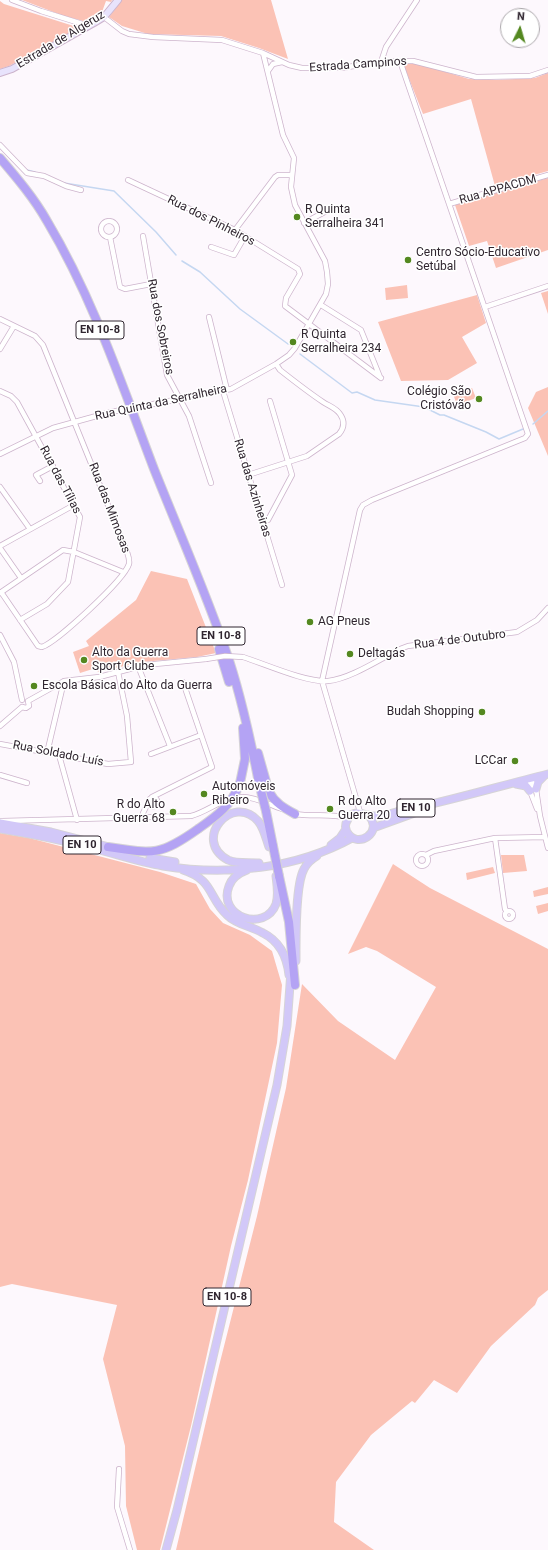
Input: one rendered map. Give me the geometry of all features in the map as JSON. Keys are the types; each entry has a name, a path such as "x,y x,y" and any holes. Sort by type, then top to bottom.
{"highway":[{"name":"EN 10-8","path":"0,158 47,219 68,258 92,311 172,516 216,623 230,662 241,702 277,876 289,922 292,985"},
{"name":"EN 10-8","path":"172,516 177,535 212,625 243,726 258,783"},
{"path":"241,702 269,792 279,805 295,814"},
{"path":"108,847 137,852 161,850 177,844 219,814 226,807 240,782 245,759 243,726"}],"main road":[{"name":"Estrada de Algeruz","path":"0,73 12,70 104,17 118,0"},
{"path":"512,783 526,786 533,790 546,774"},
{"name":"EN 10","path":"368,816 376,816 464,796 546,774"},
{"name":"EN 10","path":"373,828 464,796"},
{"path":"360,812 368,816 372,820 372,832 367,838 359,840 352,838 346,829 348,818 360,812"},
{"path":"260,865 230,861 220,854 215,847 214,839 215,830 219,822 226,816 236,813 246,813 254,817 261,825 271,846"},
{"name":"EN 10","path":"0,822 51,832 152,858 190,864 232,865 260,865 324,848 340,838 346,829"},
{"name":"EN 10","path":"0,829 65,841 163,866 232,870 298,860 323,852 352,838"},
{"path":"292,985 296,976 296,927 301,877 308,863 323,852"},
{"path":"260,865 240,873 230,882 228,888 228,900 234,912 251,920 259,919 272,911 276,905 278,897 277,876"},
{"path":"163,866 196,875 210,890 227,916 240,924 262,932 277,944 282,951 292,985"},
{"name":"EN 10-8","path":"166,1550 177,1510 277,1085 286,1054 289,1039 292,985"},
{"name":"EN 10-8","path":"170,1550 177,1510"}],"street":[{"path":"12,0 89,26"},
{"path":"381,62 386,47 417,0"},
{"name":"Estrada Campinos","path":"104,17 122,31 129,34 153,37 222,40 263,53 296,67 314,69 342,68 381,62 413,61 476,77 530,76 548,70"},
{"path":"263,53 268,71"},
{"path":"360,812 322,682 360,510 363,505 372,500 527,436 527,428 448,204 400,61"},
{"path":"268,71 273,64 283,62"},
{"name":"Rua Quinta da Serralheira","path":"0,454 36,435 75,421 111,412 235,387 276,364 294,350 321,305 326,294 328,284 325,261 304,223 292,196 294,158 283,135 268,71"},
{"path":"0,145 27,172 44,176 66,186 81,190"},
{"path":"235,230 275,177 278,175 292,176"},
{"name":"Rua APPACDM","path":"448,204 548,175"},
{"name":"Rua dos Pinheiros","path":"128,180 235,230 298,268 300,274 286,298 284,303 286,308 381,378 361,330 321,305"},
{"path":"304,223 332,208"},
{"name":"Rua dos Sobreiros","path":"143,236 167,375 189,416 211,482"},
{"path":"211,246 234,255 245,236"},
{"path":"110,237 120,287 125,289 151,284"},
{"path":"484,307 548,286"},
{"name":"Rua das Azinheiras","path":"209,317 225,390 248,475 282,585"},
{"name":"Rua das Mimosas","path":"0,319 35,336 41,341 75,421 127,552 129,564 76,623 44,647 38,646 1,592"},
{"path":"0,349 14,326"},
{"path":"248,475 307,456 342,430 342,418 337,410 323,402 280,370 276,364"},
{"name":"Rua das Tílias","path":"0,391 11,396 17,402 80,517 70,576 66,585 47,604 20,620"},
{"path":"262,522 268,520 292,475 290,462 270,401"},
{"path":"40,481 36,475 53,466"},
{"path":"0,487 30,529"},
{"path":"21,578 0,547 74,505"},
{"path":"1,592 61,551 66,550 123,572"},
{"name":"Rua 4 de Outubro","path":"322,682 350,675 408,646 517,632 537,620 548,608"},
{"path":"0,635 14,662 22,700 20,703 22,707"},
{"path":"22,700 28,700 64,681 99,677 138,666 225,656 243,657 322,682"},
{"path":"138,666 170,746"},
{"name":"Rua Soldado Luís","path":"0,744 3,743 108,764 131,762 127,716 118,672"},
{"path":"47,753 64,681"},
{"path":"142,818 149,799 212,767 183,682"},
{"path":"0,726 22,707 26,708 29,706 28,700"},
{"path":"151,754 201,735"},
{"path":"59,755 77,820"},
{"path":"0,775 27,783"},
{"path":"530,778 548,848"},
{"path":"148,803 152,806 156,805 156,799 152,797"},
{"path":"0,822 190,816 199,814 232,799 243,797 256,799 295,814 309,816 333,815 348,818"},
{"path":"426,855 434,851 495,838 544,837"},
{"path":"495,838 505,909 507,911"},
{"path":"120,1469 117,1507 130,1550"}],"shaded area":[{"path":"22,0 112,0 111,2 106,1 102,12 87,22 64,16"},
{"path":"122,0 271,0 288,59 221,36 148,34 122,26 109,17"},
{"path":"0,1 4,4 80,28 9,66 0,69"},
{"path":"408,63 419,64 469,79 496,80 535,78 548,73 548,171 495,186 471,99 423,114 404,66"},
{"path":"548,178 548,250 496,268 487,241 469,246 455,205"},
{"path":"407,285 408,298 386,300 385,288"},
{"path":"548,291 548,314 541,293"},
{"path":"477,295 486,323 462,337 477,363 448,380 401,381 378,322"},
{"path":"548,387 548,456 528,408 536,392"},
{"path":"472,388 476,398 457,405 453,394"},
{"path":"151,571 187,579 216,653 197,657 142,662 98,672 96,668 80,673 73,652 89,646 86,641 136,600"},
{"path":"0,833 29,838 160,872 196,884 210,909 223,923 250,935 272,951 282,985 277,1043 248,1180 231,1246 191,1426 160,1550 137,1550 126,1506 125,1446 103,1359 117,1305 12,1284 0,1287"},
{"path":"501,855 524,855 527,871 503,873"},
{"path":"393,864 430,888 548,949 548,1290 538,1298 535,1305 491,1346 457,1393 434,1380 415,1403 412,1401 371,1435 336,1482 334,1522 374,1550 176,1550 219,1366 257,1216 286,1088 302,984 338,1021 395,1060 436,987 377,951 366,947 348,954"},
{"path":"493,867 495,873 467,880 466,873"},
{"path":"548,887 548,894 534,897 533,891"},
{"path":"548,903 548,911 538,914 536,906"}],"waterway":[{"path":"27,170 35,172"},
{"path":"64,183 114,191 156,232 176,255"},
{"path":"182,261 200,272 240,309 288,344"},
{"path":"300,354 352,393 357,392 375,400 424,407 440,415 444,415 486,432 499,439 523,429"},
{"path":"533,424 548,411"}],"place":[{"name":"R Quinta Serralheira 341","path":"297,217"},
{"name":"Centro Sócio-Educativo Setúbal","path":"408,260"},
{"name":"R Quinta Serralheira 234","path":"293,342"},
{"name":"Colégio São Cristóvão","path":"479,399"},
{"name":"AG Pneus","path":"310,622"},
{"name":"Deltagás","path":"350,654"},
{"name":"Alto da Guerra Sport Clube","path":"84,660"},
{"name":"Escola Básica do Alto da Guerra","path":"34,686"},
{"name":"Budah Shopping","path":"482,712"},
{"name":"LCCar","path":"515,761"},
{"name":"Automóveis Ribeiro","path":"204,794"},
{"name":"R do Alto Guerra 20","path":"330,809"},
{"name":"R do Alto Guerra 68","path":"173,812"}]}
